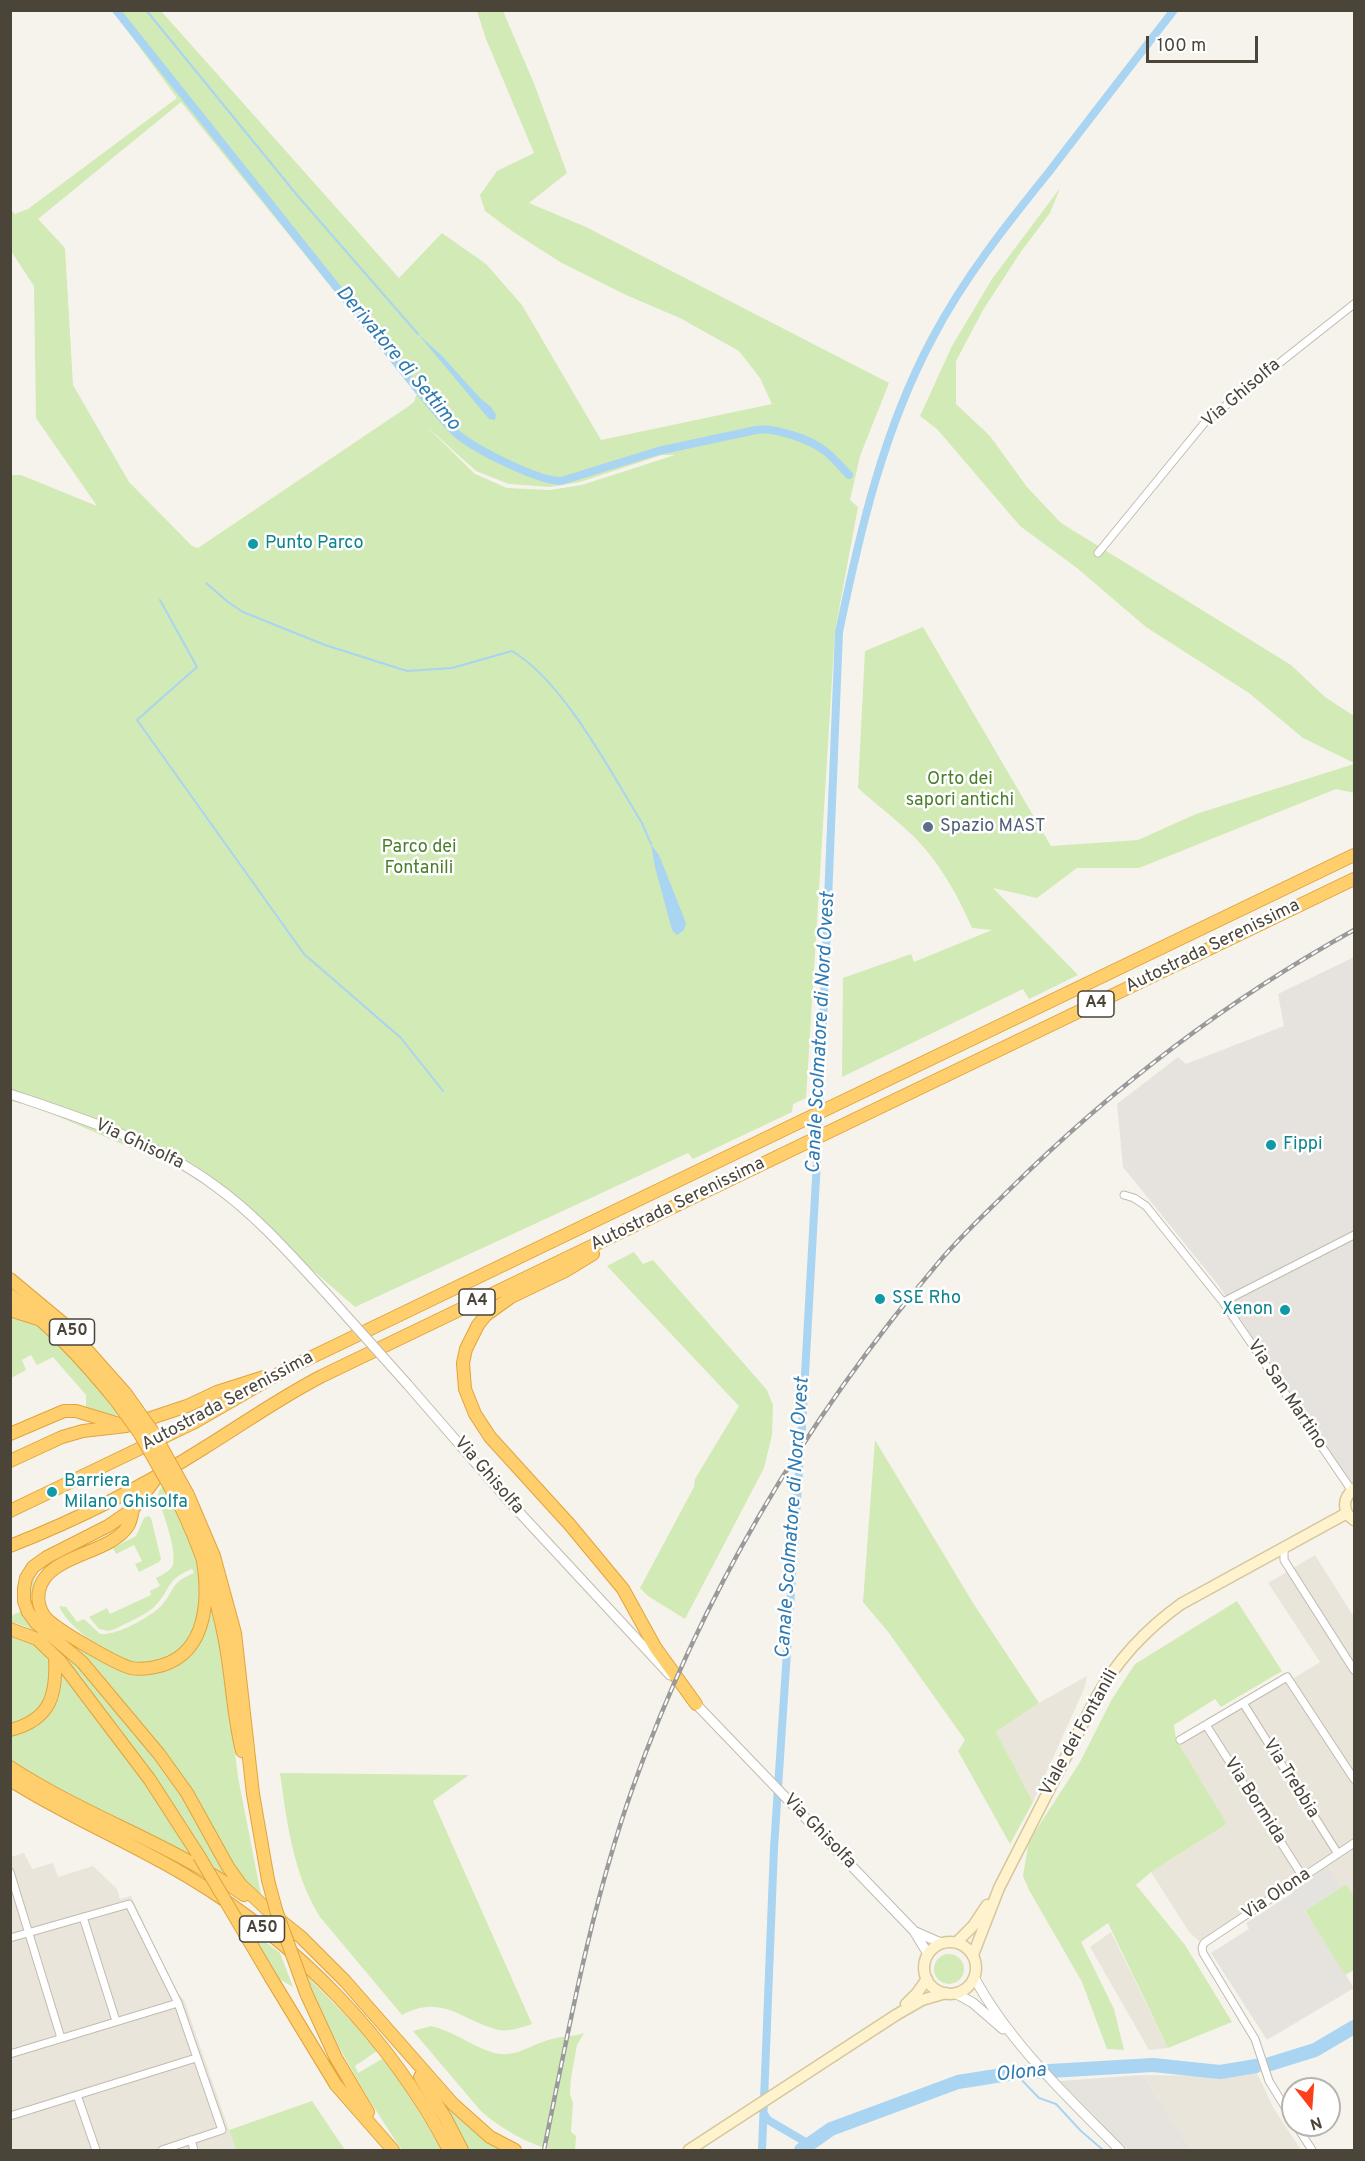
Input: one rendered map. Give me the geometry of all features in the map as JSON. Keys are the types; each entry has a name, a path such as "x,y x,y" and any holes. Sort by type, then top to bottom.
{"highway":[{"name":"Autostrada Serenissima","path":"10,1511 195,1422 285,1370 1354,855"},
{"name":"Autostrada Serenissima","path":"10,1546 42,1534 159,1474 322,1376 1354,879"},
{"path":"662,1214 565,1271 511,1297 492,1310 472,1335 463,1363 463,1377 469,1402 481,1424 623,1589 655,1647 696,1704"},
{"name":"A50","path":"10,1279 64,1324 122,1398 153,1432 213,1556 234,1633 253,1794 268,1880 276,1911 306,1993 336,2058 393,2151"},
{"path":"10,1294 44,1321 122,1398"},
{"path":"10,1310 44,1321"},
{"path":"10,1461 62,1437 83,1431 126,1425 285,1370"},
{"path":"10,1434 64,1411 76,1411 126,1425"},
{"path":"159,1474 133,1509 108,1526 38,1562 26,1578 24,1594 26,1606 36,1623 82,1662 159,1754 187,1793 235,1878 272,1914"},
{"path":"183,1498 214,1595 225,1642 236,1728 253,1794"},
{"path":"133,1509 130,1524 119,1535 57,1567 44,1580 39,1590 39,1606 46,1618 56,1626 113,1660 131,1668 150,1668 168,1663 190,1647 200,1629 206,1599 203,1561"},
{"path":"10,1629 38,1639 60,1661 150,1780 199,1856 336,2085 393,2151"},
{"path":"10,1730 32,1722 39,1717 50,1702 55,1687 55,1657"},
{"path":"10,1767 78,1806 197,1865 272,1914 301,1937 321,1957 390,2030 453,2104 490,2138 515,2151"},
{"name":"A50","path":"10,1780 189,1877 264,1930 328,1988 391,2056 423,2104 449,2151"},
{"path":"390,2030 446,2119 462,2151"}],"main road":[{"path":"1351,1517 1344,1502 1353,1490"},
{"name":"Viale dei Fontanili","path":"973,1955 999,1888 1096,1698 1108,1676 1126,1653 1144,1633 1181,1604 1284,1546 1351,1517"},
{"name":"Viale dei Fontanili","path":"957,1942 973,1926 999,1888"},
{"path":"689,2151 896,2015 922,2000 951,1993 964,1989 974,1977 975,1963 973,1955 967,1948 957,1942 941,1943 928,1954 924,1962 927,1979 938,1990 951,1993"},
{"path":"896,2015 927,1979"}],"street":[{"name":"Via Ghisolfa","path":"1098,554 1206,421 1354,304"},
{"name":"Via Ghisolfa","path":"10,1094 122,1134 151,1147 193,1171 245,1210 281,1244 325,1292 506,1498 696,1704 914,1931 928,1954"},
{"name":"Via San Martino","path":"1124,1195 1146,1206 1223,1302 1353,1490"},
{"path":"1223,1302 1354,1235"},
{"path":"1284,1546 1284,1560 1354,1670"},
{"path":"1269,1554 1284,1560"},
{"path":"1180,1740 1287,1677 1354,1779"},
{"name":"Via Trebbia","path":"1243,1703 1338,1854"},
{"name":"Via Bormida","path":"1206,1725 1303,1877"},
{"name":"Via Olona","path":"1281,2099 1267,2075 1260,2051 1202,1948 1204,1943 1354,1843"},
{"path":"10,1872 62,2038"},
{"path":"10,1938 129,1904 178,2004 222,2130 162,2151"},
{"path":"83,1917 116,2021"},
{"name":"Via Ghisolfa","path":"914,1931 941,1943"},
{"path":"974,1977 986,1999 1017,2040 1055,2084 1120,2151"},
{"path":"951,1993 973,2003 1017,2040"},
{"path":"10,2054 178,2004"},
{"path":"10,2116 196,2058"},
{"path":"77,2095 96,2151"},
{"path":"1303,2137 1312,2151"},
{"path":"191,2140 194,2151"}],"shaded area":[{"path":"1354,957 1354,1494 1219,1286 1123,1167 1117,1104 1178,1057 1186,1064 1284,1026 1278,994"},
{"path":"1315,1555 1354,1617 1354,1896 1346,1884 1305,1911 1285,1884 1199,1941 1189,1932 1151,1872 1227,1824 1176,1739 1289,1671 1294,1678 1320,1662 1268,1583"},
{"path":"1087,1676 1085,1687 1033,1802 996,1732 1039,1703"},
{"path":"24,1853 32,1869 53,1863 58,1877 93,1866 117,1889 120,1899 131,1896 175,1990 184,2000 236,2150 11,2150 10,1857"},
{"path":"1328,1867 1341,1887 1305,1911 1292,1891"},
{"path":"1293,1893 1354,1988 1267,2040 1211,1953 1249,1929 1246,1923"},
{"path":"1111,1932 1168,2048 1149,2050 1090,1947"},
{"path":"1255,2069 1281,2119 1281,2137 1293,2137 1301,2150 1191,2150 1143,2075 1216,2076"},
{"path":"1143,2075 1191,2150 1128,2150 1060,2081"}],"green space":[{"name":"Parco dei Fontanili","path":"113,11 161,11 399,278 442,233 486,264 522,305 601,440 772,404 760,378 739,351 680,318 626,295 560,262 485,211 480,195 497,171 534,153 486,39 477,11 503,11 535,86 567,173 529,203 586,227 889,383 860,456 850,500 858,507 835,631 806,1098 793,1104 792,1112 693,1159 688,1153 355,1307 214,1184 11,1096 11,475 21,475 97,506 36,418 34,286 11,251 10,209 15,214 28,209 177,98","holes":["181,102 417,393 414,402 406,408 198,548 192,546 129,482 73,385 65,248 38,219","425,425 476,471 509,484 550,487 580,482 662,455 675,455 582,485 550,490 507,488 475,474"]},
{"path":"1060,188 1050,213 1020,253 983,310 956,361 956,404 990,436 1027,487 1061,523 1291,665 1325,697 1354,716 1354,763 1303,738 1249,693 1146,627 1077,568 1020,526 937,429 920,416 952,346 992,279"},
{"name":"Orto dei sapori antichi","path":"923,627 1051,846 1138,840 1196,814 1354,764 1354,793 1336,789 1139,868 1077,868 1037,898 993,888 1078,975 1029,999 1023,989 842,1077 843,978 911,954 914,962 992,930 972,928 949,882 926,850 904,827 858,788 865,651"},
{"path":"634,1252 643,1264 653,1260 767,1390 773,1405 772,1435 764,1468 685,1619 648,1596 640,1588 694,1487 695,1479 739,1406 607,1266"},
{"path":"11,1315 41,1328 59,1342 122,1416 100,1414 86,1408 86,1395 53,1357 37,1365 31,1355 22,1360 26,1370 11,1378"},
{"path":"875,1440 973,1603 1039,1703 996,1732 1033,1802 1010,1844 958,1751 965,1740 889,1633 863,1602"},
{"path":"163,1485 179,1515 200,1568 201,1582 197,1618 191,1636 181,1650 168,1659 152,1663 135,1662 116,1656 97,1645 70,1623 59,1606 66,1607 77,1622 84,1619 100,1634 107,1634 133,1625 157,1610 177,1583 194,1573 192,1569 177,1577 152,1609 115,1629 109,1631 99,1629 89,1617 107,1608 110,1614 151,1595 150,1591 160,1586 156,1578 172,1567 174,1561 172,1543 158,1497"},
{"path":"148,1516 151,1518 161,1559 139,1572 135,1564 142,1561 134,1545 116,1554 113,1548 136,1536 144,1518"},
{"path":"35,1574 31,1598 35,1612 112,1663 174,1665 209,1604 213,1604 227,1686 238,1777 262,1900 239,1877 201,1809 45,1627 28,1603 30,1581"},
{"path":"1237,1601 1282,1671 1221,1707 1215,1699 1174,1725 1176,1739 1227,1824 1151,1872 1136,1885 1185,1945 1232,2022 1168,2048 1108,1923 1081,1942 1114,2009 1124,2050 1107,2049 1082,1982 1023,1876 1029,1841 1080,1762 1112,1699 1135,1664"},
{"path":"23,1610 88,1676 148,1747 190,1806 224,1875 210,1867 78,1678 47,1640 25,1626 11,1622 11,1616"},
{"path":"10,1635 39,1649 45,1654 52,1668 50,1685 41,1709 11,1726"},
{"path":"64,1674 169,1815 195,1859 11,1763 10,1734 28,1729 61,1675"},
{"path":"280,1773 469,1775 433,1801 532,2024 500,2030 450,2010 428,2007 402,2015 320,1917 311,1900 297,1865 285,1810"},
{"path":"1346,1884 1354,1896 1354,1970 1345,1975 1305,1911"},
{"path":"246,1927 280,1953 293,1987 274,1976"},
{"path":"949,1954 960,1958 964,1969 960,1980 949,1984 938,1980 934,1969 938,1958"},
{"path":"307,1976 377,2051 355,2066 358,2073 382,2059 398,2078 442,2150 402,2150 350,2066"},
{"path":"431,2026 499,2054 515,2053 544,2041 584,2033 577,2045 571,2078 570,2094 573,2103 571,2132 576,2136 575,2150 558,2150 537,2145 506,2129 480,2110 413,2031"},
{"path":"438,2097 505,2150 469,2150"},
{"path":"312,2101 345,2150 236,2150 229,2130"}],"water":[{"path":"418,334 491,407 496,415 495,420 489,419"},
{"path":"651,844 659,855 686,923 684,930 677,935 672,930"}],"waterway":[{"name":"Derivatore di Settimo","path":"116,10 419,391 446,423 465,440 522,470 561,481 658,451 756,430 772,430 810,442 825,451 849,475"},
{"path":"146,10 297,195 418,334"},
{"name":"Canale Scolmatore di Nord Ovest","path":"762,2150 774,1848 818,1143 839,632 875,482 900,409 944,316 986,252 1174,10"},
{"path":"206,583 243,612 325,645 407,671 452,668 512,651 531,665 568,705 616,779 642,823 651,844"},
{"path":"160,600 197,667 137,720 304,954 401,1038 443,1091"},
{"name":"Olona","path":"1270,2064 1315,2050 1354,2027"},
{"name":"Olona","path":"801,2150 831,2129 958,2082 1015,2073 1153,2065 1220,2072 1256,2066"},
{"path":"1015,2073 1039,2098 1056,2104 1081,2131 1103,2150"},
{"path":"764,2114 768,2120 809,2144"}],"railway":[{"path":"544,2150 593,1922 618,1831 633,1787 691,1646 725,1577 802,1446 890,1322 939,1262 1047,1153 1129,1082 1216,1016 1307,957 1354,930"}],"place":[{"name":"Punto Parco","path":"253,544"},
{"name":"Spazio MAST","path":"928,827"},
{"name":"Fippi","path":"1271,1145"},
{"name":"SSE Rho","path":"880,1299"},
{"name":"Xenon","path":"1285,1310"},
{"name":"Barriera Milano Ghisolfa","path":"52,1492"}]}
